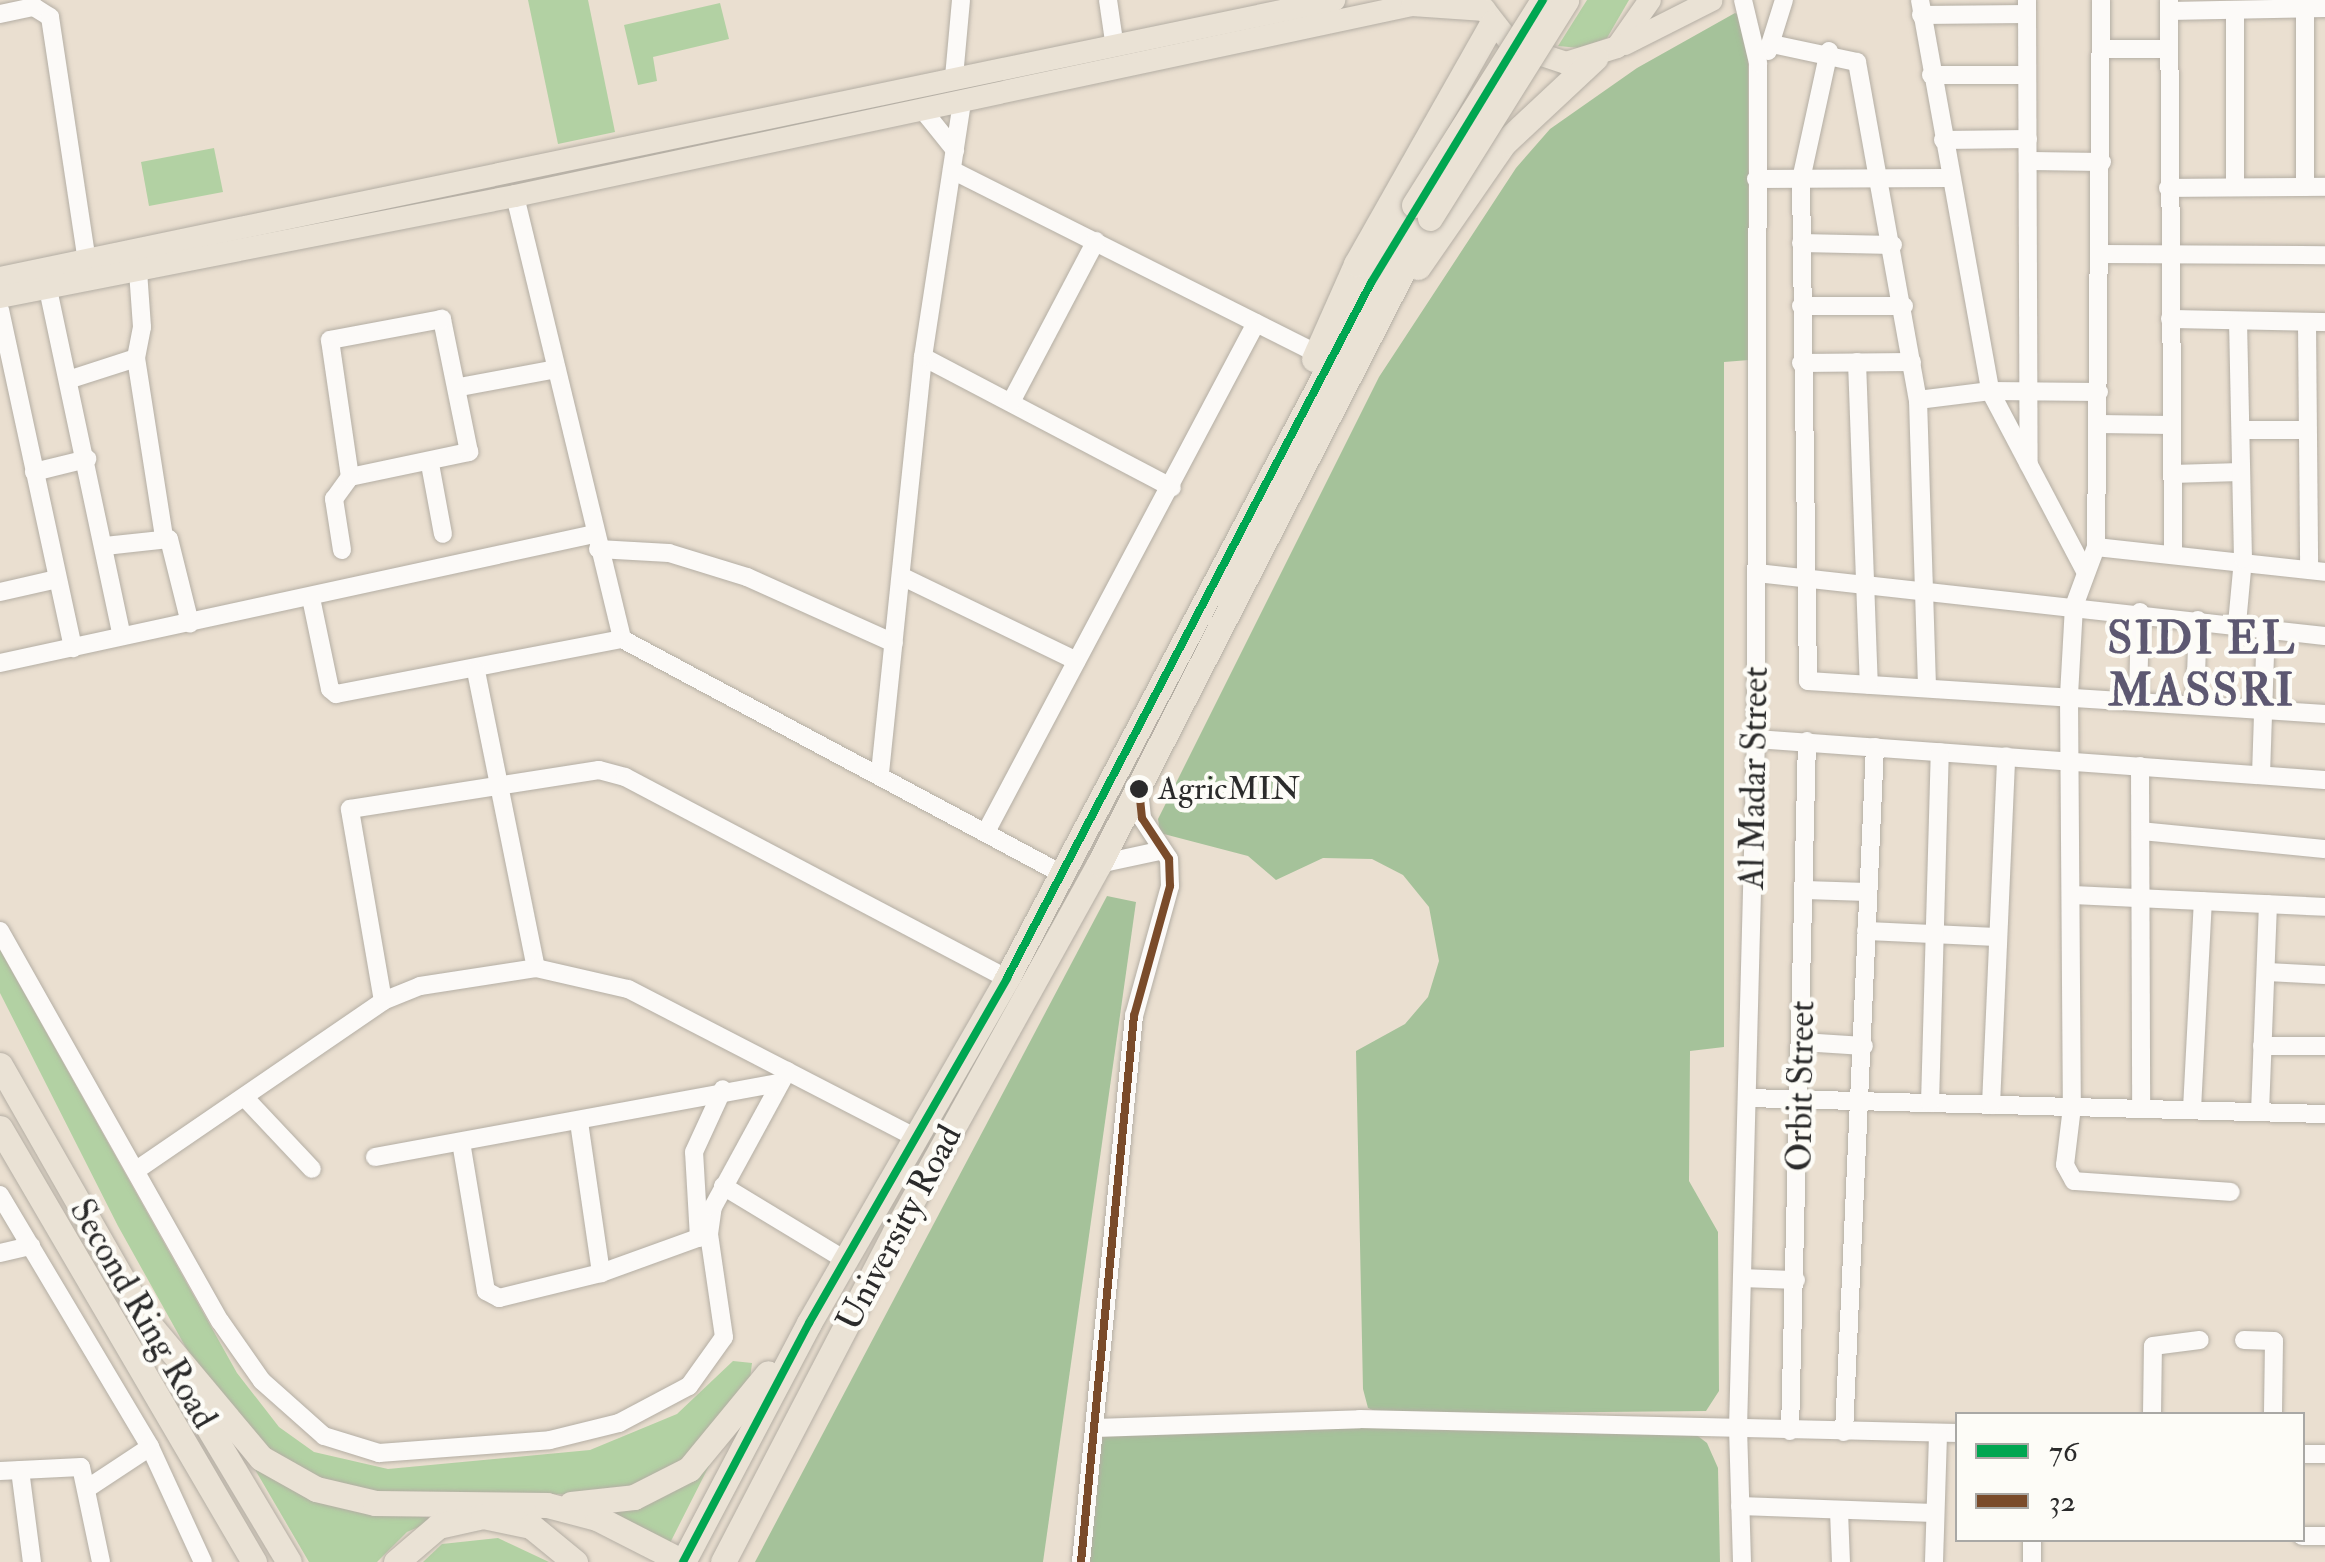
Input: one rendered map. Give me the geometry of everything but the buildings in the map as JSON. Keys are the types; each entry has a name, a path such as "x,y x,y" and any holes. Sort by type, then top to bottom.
{"highway":[{"name":"University Road","path":"729,1556 895,1232 1138,789 1422,211 1543,0"},
{"name":"University Road","path":"683,1562 809,1323 918,1138 1062,874 1290,439 1323,357 1566,0"},
{"path":"1323,357 1356,264 1486,11"},
{"path":"1356,352 1504,143 1563,81 1606,52"},
{"name":"Second Ring Road","path":"0,1065 289,1562"},
{"name":"Second Ring Road","path":"0,1128 236,1531 250,1562"},
{"path":"144,1318 261,1458 316,1489 375,1503 547,1505 634,1497 689,1468 809,1323"},
{"path":"547,1505 597,1518 683,1562"},
{"path":"396,1562 438,1526 483,1516 531,1526 575,1562"}],"main road":[{"path":"0,297 86,263 1114,41 1333,0"},
{"path":"1606,52 1650,0"},
{"path":"0,278 46,279 138,271 515,196 1412,5 1486,11 1538,59 1606,52 1712,0"}],"street":[{"path":"954,77 961,0"},
{"path":"1108,0 1114,41"},
{"name":"Al Madar Street","path":"1742,1562 1738,1429 1758,573 1758,64 1744,0"},
{"path":"1758,64 1772,44 1784,0"},
{"path":"2101,0 2104,49 2096,547 2074,606 2069,696 2072,1107 2065,1166 2074,1181 2231,1192"},
{"path":"2173,551 2169,6 2235,10 2325,8"},
{"path":"0,14 34,7 50,16 86,263"},
{"path":"2028,469 2031,161 2027,7 1921,8 1948,178 1990,391 2028,469 2085,571"},
{"path":"2304,187 2305,8"},
{"path":"2234,187 2235,10"},
{"path":"1772,44 1828,51 1856,62 1882,181 1918,400 1927,688"},
{"path":"2104,49 2169,49"},
{"path":"1828,51 1801,179 1807,679 2325,714"},
{"path":"1930,75 2026,75"},
{"path":"880,774 923,357 962,100"},
{"path":"922,109 955,150"},
{"path":"1943,140 2028,139"},
{"path":"2031,161 2102,162"},
{"path":"952,170 1323,357"},
{"path":"1756,180 1948,178"},
{"path":"2168,188 2325,187"},
{"path":"515,196 622,639"},
{"path":"1011,402 1096,241"},
{"path":"1800,243 1893,245"},
{"path":"2100,254 2325,254"},
{"path":"138,271 142,327 136,358 164,537 176,552 190,622"},
{"path":"46,279 71,379 122,636"},
{"path":"1801,306 1904,306"},
{"path":"0,310 5,369 34,472 73,648"},
{"path":"342,550 334,499 350,476 330,340 442,319 460,387 468,452 430,464 350,476"},
{"path":"2096,547 2173,551 2317,571 2316,474 2305,430 2316,322 2170,319"},
{"path":"2236,624 2242,560 2238,322"},
{"path":"987,830 1256,324"},
{"path":"923,357 1172,488"},
{"path":"71,379 136,358"},
{"path":"1857,362 1862,580 1869,686"},
{"path":"1801,363 1912,362"},
{"path":"460,387 556,368"},
{"path":"1918,400 1990,391 2099,392"},
{"path":"2099,424 2171,425"},
{"path":"2240,430 2305,430"},
{"path":"34,472 87,459"},
{"path":"430,464 443,534"},
{"path":"2172,474 2242,472"},
{"path":"105,546 164,537"},
{"path":"0,663 596,541 669,554 747,577 894,643"},
{"path":"1758,573 1862,580 2325,636"},
{"path":"901,576 1077,661"},
{"path":"0,592 58,578"},
{"path":"311,598 333,692 476,672 622,639 987,830 1062,874"},
{"path":"2138,701 2140,612"},
{"path":"2195,704 2198,620"},
{"path":"2261,775 2266,628"},
{"path":"476,672 494,785 536,968"},
{"path":"1756,740 2325,780"},
{"name":"Orbit Street","path":"1790,1430 1802,1099 1807,741"},
{"path":"1844,1432 1864,1100 1867,892 1875,747"},
{"path":"1930,1102 1940,752"},
{"path":"1990,1105 2006,756"},
{"path":"2140,766 2141,1108"},
{"path":"383,1001 349,811 494,785 614,772 1006,978"},
{"path":"1081,1562 1134,1016 1170,886 1169,859 1159,851 1142,818 1138,789"},
{"path":"2141,831 2325,849"},
{"path":"1099,864 1159,851"},
{"path":"1806,890 1867,892"},
{"path":"2072,894 2325,908"},
{"path":"2192,1109 2203,901"},
{"path":"2260,1112 2268,904"},
{"path":"0,931 138,1169 220,1321 262,1381 324,1436 379,1453 550,1440 618,1423 689,1386 724,1336 704,1236 694,1152 723,1088"},
{"path":"1866,931 1998,937"},
{"path":"138,1169 246,1100 383,1001 420,986 536,968 628,988 782,1077 918,1138"},
{"path":"2267,972 2325,975"},
{"path":"1802,1042 1864,1046"},
{"path":"2262,1046 2325,1046"},
{"path":"374,1156 578,1122 782,1077"},
{"path":"461,1142 486,1291 512,1298 601,1273 704,1236 723,1186 782,1077"},
{"path":"1748,1098 2325,1114"},
{"path":"246,1100 312,1169"},
{"path":"578,1122 601,1273"},
{"path":"723,1186 847,1261"},
{"path":"0,1195 150,1447 203,1562"},
{"path":"0,1253 31,1246"},
{"path":"1742,1278 1796,1280"},
{"path":"2152,1412 2153,1346 2200,1340"},
{"path":"2244,1340 2276,1346 2273,1412"},
{"path":"1095,1428 1360,1419 1948,1433 1934,1513 1934,1562"},
{"path":"88,1488 150,1447"},
{"path":"0,1471 77,1465 88,1488 101,1562"},
{"path":"20,1470 32,1562"},
{"path":"1740,1506 1934,1513"},
{"path":"1840,1511 1841,1562"}],"green space":[{"path":"528,0 588,0 615,132 558,144"},
{"path":"1587,0 1629,0 1607,38 1580,48 1558,46"},
{"path":"720,3 729,39 653,57 657,81 638,85 624,25"},
{"path":"1735,13 1746,19 1748,30 1749,360 1724,362 1724,1047 1690,1051 1689,1181 1718,1232 1719,1391 1706,1411 1382,1414 1368,1408 1363,1389 1356,1051 1405,1024 1428,997 1439,961 1429,907 1403,875 1372,859 1323,858 1276,880 1248,856 1160,833 1158,819 1379,377 1516,168 1550,129 1637,68"},
{"path":"214,148 223,192 149,206 141,162"},
{"path":"1107,896 1136,902 1043,1562 755,1562"},
{"path":"0,950 237,1373 279,1427 314,1452 388,1469 590,1450 677,1414 733,1361 752,1363 748,1395 692,1463 607,1495 346,1491 274,1460 195,1364 118,1226 0,993"},
{"path":"1686,1427 1707,1443 1718,1468 1720,1562 1081,1562 1095,1428"},
{"path":"243,1449 368,1508 437,1519 407,1532 377,1562 309,1562"},
{"path":"710,1464 670,1543 595,1511 661,1496"},
{"path":"498,1538 549,1562 423,1562 442,1544"}],"transit line":[{"name":"76","path":"683,1562 809,1323 1007,978 1371,283 1543,0"},
{"name":"32","path":"1081,1562 1134,1016 1170,886 1169,859 1142,818 1139,789"}],"place":[{"name":"AgricMIN","path":"1139,789"}],"district":[{"name":"SIDI EL MASSRI","path":"2202,666"}]}
